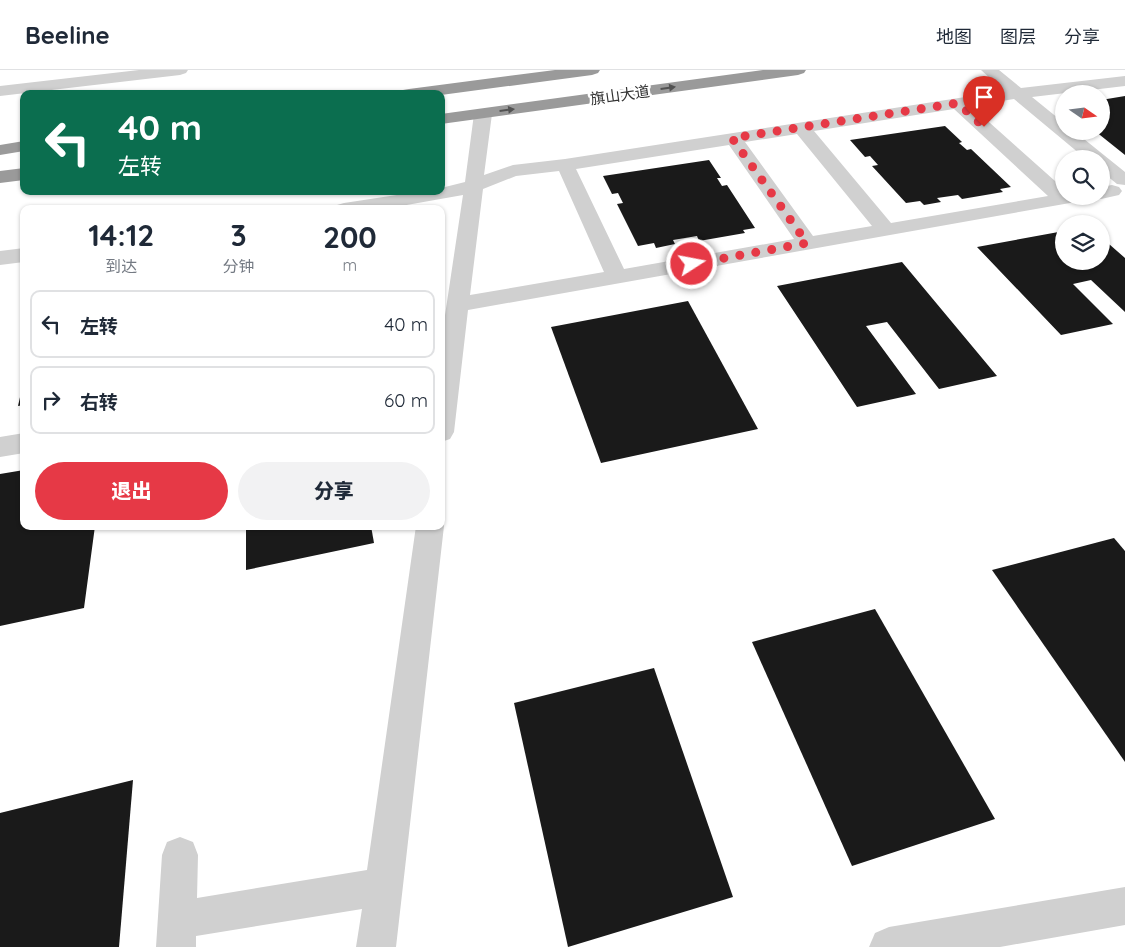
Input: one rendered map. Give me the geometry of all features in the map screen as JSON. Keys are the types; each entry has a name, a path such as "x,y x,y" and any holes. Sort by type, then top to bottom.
{"highway":[{"name":"旗山大道","path":"440,90 592,70"},
{"name":"旗山大道","path":"445,119 798,70"},
{"path":"0,150 20,147"},
{"path":"0,177 20,174"}],"street":[{"path":"0,92 180,70"},
{"path":"989,70 1086,150"},
{"path":"445,194 474,186 513,171 565,165 1016,94 1125,81"},
{"path":"958,103 1055,185"},
{"path":"445,362 457,305 484,114"},
{"path":"802,128 885,229"},
{"path":"732,138 807,243"},
{"path":"565,165 617,277"},
{"path":"1110,176 1118,189"},
{"path":"373,205 441,195"},
{"path":"457,305 1055,201"},
{"path":"0,258 20,256"},
{"path":"0,447 20,444"},
{"path":"376,947 430,530"},
{"path":"180,855 176,934 385,886"},
{"path":"889,947 1125,906"}],"building":[{"path":"1125,96 1125,155 1106,140 1110,140 1110,98"},
{"path":"945,126 962,142 959,143 967,150 971,149 1011,187 1000,189 1003,192 962,199 958,195 937,198 941,202 924,205 920,201 906,203 872,166 878,165 870,156 865,157 850,140"},
{"path":"709,160 721,178 717,178 722,186 727,185 755,228 743,230 745,233 699,241 697,236 673,240 675,244 656,248 654,243 638,246 617,204 623,203 618,193 612,194 603,176"},
{"path":"1055,233 1055,270 1110,270 1110,245 1125,258 1125,312 1091,280 1073,284 1113,324 1061,335 977,247"},
{"path":"902,262 997,376 939,389 887,322 866,326 916,394 857,407 777,286"},
{"path":"688,301 758,429 601,463 551,327"},
{"path":"20,471 20,530 94,530 84,608 0,626 0,474"},
{"path":"246,530 372,530 374,543 246,570"},
{"path":"1114,538 1125,551 1125,762 992,570"},
{"path":"875,609 995,819 852,866 752,642"},
{"path":"654,668 733,897 568,947 514,703"},
{"path":"133,780 119,947 0,947 0,813"}],"route":[{"path":"692,264 807,243 732,138 958,103 984,127"}]}
